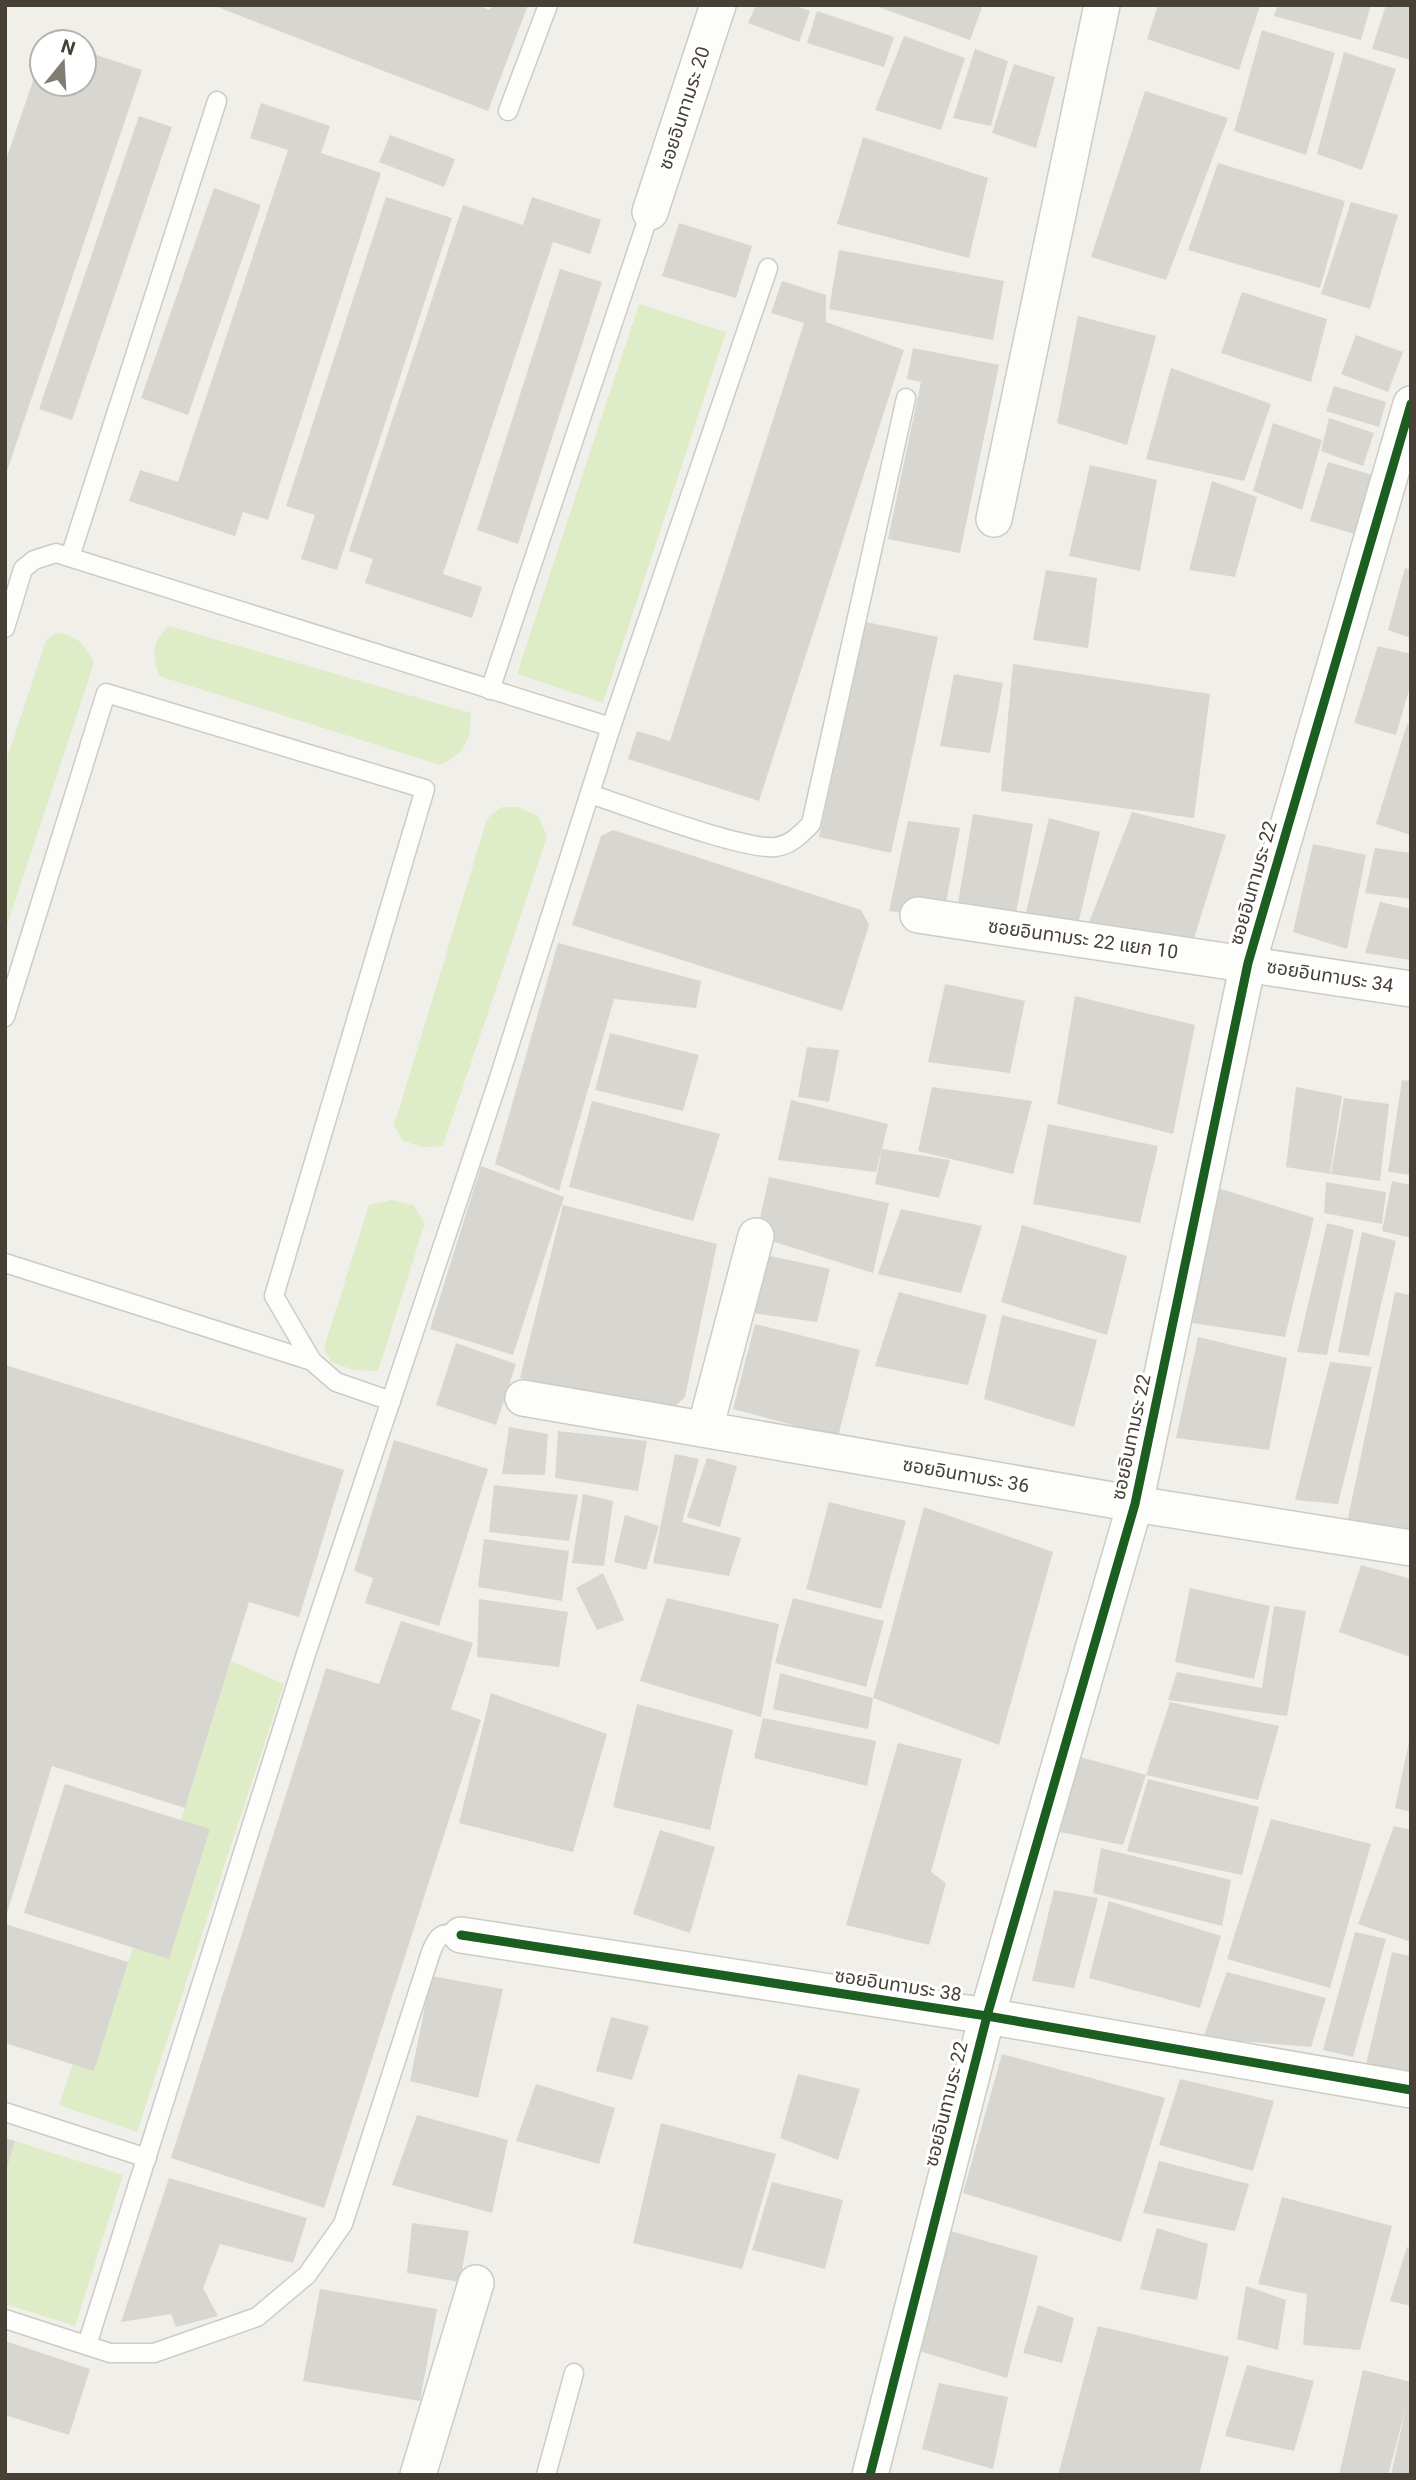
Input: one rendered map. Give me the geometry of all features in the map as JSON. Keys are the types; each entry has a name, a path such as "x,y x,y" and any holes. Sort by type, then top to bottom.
{"street":[{"name":"ซอยอินทามระ 20","path":"650,212 718,5"},
{"path":"994,519 1102,5"},
{"name":"ซอยอินทามระ 22","path":"870,2475 987,2017 1135,1504 1248,963 1411,404"},
{"name":"ซอยอินทามระ 22 แยก 10","path":"918,915 1248,963"},
{"name":"ซอยอินทามระ 34","path":"1248,963 1411,989"},
{"path":"705,1429 756,1236"},
{"name":"ซอยอินทามระ 36","path":"523,1398 1135,1504 1411,1548"},
{"name":"ซอยอินทามระ 38","path":"461,1935 987,2017 1411,2090"},
{"path":"418,2475 476,2283"}],"lane":[{"path":"508,111 548,5"},
{"path":"70,557 217,102"},
{"path":"490,690 650,212"},
{"path":"88,2345 306,1654 611,727 768,268"},
{"path":"590,794 744,842 774,847 794,842 811,824 906,398"},
{"path":"5,628 23,569 34,560 56,553 611,727"},
{"path":"5,1017 106,693 425,789 274,1296 312,1361 336,1382 391,1401"},
{"path":"5,1264 312,1361"},
{"path":"5,2319 110,2353 154,2353 204,2338 257,2317 307,2274 343,2224 437,1937 444,1932 461,1935"},
{"path":"5,2112 147,2158"},
{"path":"546,2475 574,2373"}],"green space":[{"path":"639,304 726,332 603,703 517,674"},
{"path":"169,626 471,713 468,739 456,756 440,765 159,676 155,661 156,643"},
{"path":"56,633 70,636 80,642 94,663 5,932 5,765 46,641"},
{"path":"502,807 517,807 538,816 547,837 443,1146 423,1147 403,1141 394,1126 487,819"},
{"path":"391,1200 413,1205 425,1223 378,1371 354,1370 331,1362 324,1348 369,1205"},
{"path":"231,1661 284,1684 137,2132 59,2105 73,2064 128,1962 185,1808"},
{"path":"15,2141 123,2175 75,2326 5,2304 5,2171"}],"building":[{"path":"212,5 477,5 490,10 492,5 528,5 488,111"},
{"path":"756,5 794,5 810,11 799,42 748,23"},
{"path":"873,5 983,5 970,40"},
{"path":"1158,5 1260,6 1239,70 1147,39"},
{"path":"1278,5 1371,5 1361,40 1274,16"},
{"path":"1386,5 1411,5 1411,60 1372,49"},
{"path":"817,11 894,37 884,67 807,43"},
{"path":"1262,30 1335,53 1306,155 1234,131"},
{"path":"904,36 965,58 941,130 875,110"},
{"path":"975,49 1008,61 991,126 953,118"},
{"path":"1344,52 1396,69 1362,170 1317,154"},
{"path":"98,56 142,70 5,477 5,163 28,95 28,98 98,98"},
{"path":"1014,64 1055,77 1036,148 992,133"},
{"path":"1145,91 1228,118 1166,280 1091,257"},
{"path":"261,103 330,126 321,153 381,173 268,520 243,512 235,536 129,501 140,470 178,482 288,150 250,138"},
{"path":"139,116 172,127 72,420 39,409"},
{"path":"390,135 455,159 444,187 379,162"},
{"path":"863,137 988,178 969,258 837,224"},
{"path":"1218,163 1345,201 1320,288 1188,250"},
{"path":"214,188 261,205 188,415 141,398"},
{"path":"386,197 452,218 337,570 301,559 315,515 286,506"},
{"path":"532,197 601,220 590,254 553,242 443,574 482,587 472,618 365,583 373,559 349,551 463,205 523,225"},
{"path":"1351,202 1398,215 1370,309 1321,294"},
{"path":"679,223 752,246 736,298 662,276"},
{"path":"839,250 1004,281 993,340 829,309"},
{"path":"560,269 602,282 518,544 477,530"},
{"path":"782,281 826,295 826,322 904,350 759,801 628,759 637,731 670,741 804,323 771,313"},
{"path":"1242,292 1327,319 1311,382 1221,353"},
{"path":"1078,316 1156,336 1127,445 1057,423"},
{"path":"1356,335 1403,352 1388,392 1341,374"},
{"path":"913,348 999,365 960,553 888,539 921,382 907,379"},
{"path":"1171,368 1271,404 1244,481 1146,459"},
{"path":"1334,386 1386,402 1379,427 1326,411"},
{"path":"1329,418 1374,433 1363,466 1321,451"},
{"path":"1273,423 1322,440 1302,510 1253,491"},
{"path":"1328,462 1373,475 1355,534 1310,521"},
{"path":"1090,465 1157,480 1140,571 1069,556"},
{"path":"1212,481 1257,497 1235,577 1189,570"},
{"path":"1405,568 1411,570 1411,638 1388,630"},
{"path":"1046,570 1097,578 1088,648 1033,640"},
{"path":"866,622 938,637 891,853 819,837"},
{"path":"1378,646 1411,654 1411,683 1396,735 1354,723"},
{"path":"1013,664 1210,694 1194,818 1001,791"},
{"path":"954,674 1003,683 990,753 940,746"},
{"path":"1407,724 1411,725 1411,835 1376,824"},
{"path":"1132,812 1226,835 1191,948 1088,925"},
{"path":"973,814 1033,824 1013,929 955,921"},
{"path":"1049,818 1100,832 1078,924 1025,916"},
{"path":"908,821 960,828 943,919 889,911"},
{"path":"613,830 861,910 869,925 842,1011 572,925 601,836"},
{"path":"1313,844 1366,855 1347,949 1293,932"},
{"path":"1375,848 1411,853 1411,899 1365,893"},
{"path":"1380,902 1411,909 1411,960 1365,953"},
{"path":"558,943 701,981 696,1008 614,999 559,1191 495,1164"},
{"path":"945,984 1025,1001 1010,1073 928,1062"},
{"path":"1075,996 1195,1025 1173,1134 1057,1104"},
{"path":"610,1033 699,1055 683,1111 595,1090"},
{"path":"807,1047 839,1050 829,1102 798,1097"},
{"path":"1402,1080 1411,1081 1411,1175 1388,1172"},
{"path":"932,1087 1032,1101 1013,1174 918,1151"},
{"path":"1296,1087 1342,1096 1330,1174 1286,1167"},
{"path":"1344,1098 1389,1104 1380,1181 1331,1174"},
{"path":"791,1100 888,1124 876,1172 778,1160"},
{"path":"592,1101 720,1134 693,1221 569,1187"},
{"path":"1048,1124 1158,1146 1140,1223 1033,1204"},
{"path":"882,1149 950,1160 939,1198 875,1184"},
{"path":"481,1166 564,1197 513,1355 430,1329"},
{"path":"769,1177 889,1203 873,1273 756,1236"},
{"path":"1392,1181 1411,1185 1411,1238 1382,1231"},
{"path":"1326,1182 1386,1192 1382,1224 1324,1213"},
{"path":"1218,1188 1314,1218 1285,1337 1192,1323"},
{"path":"563,1205 717,1244 685,1397 669,1412 520,1378"},
{"path":"901,1209 982,1226 961,1293 878,1274"},
{"path":"1327,1223 1354,1230 1327,1355 1297,1352"},
{"path":"1022,1225 1127,1256 1107,1335 1001,1302"},
{"path":"1362,1232 1396,1241 1369,1356 1338,1352"},
{"path":"766,1255 830,1269 817,1322 751,1313"},
{"path":"899,1292 987,1315 968,1385 875,1366"},
{"path":"1395,1292 1411,1295 1411,1534 1347,1523"},
{"path":"1002,1315 1097,1340 1074,1427 984,1399"},
{"path":"755,1324 860,1350 838,1437 733,1409"},
{"path":"1198,1337 1287,1358 1269,1450 1176,1438"},
{"path":"456,1343 516,1364 496,1425 436,1405"},
{"path":"1330,1362 1372,1367 1338,1504 1295,1500"},
{"path":"5,1365 344,1470 299,1617 249,1602 185,1808 52,1766 6,1916"},
{"path":"509,1427 548,1434 545,1475 502,1474"},
{"path":"558,1431 647,1441 638,1491 555,1478"},
{"path":"394,1440 488,1469 439,1626 365,1603 373,1578 354,1571"},
{"path":"675,1454 699,1459 682,1522 741,1538 729,1576 653,1563"},
{"path":"707,1458 737,1466 720,1527 687,1517"},
{"path":"494,1485 578,1495 569,1541 489,1532"},
{"path":"583,1494 613,1501 604,1566 572,1563"},
{"path":"829,1502 906,1521 881,1609 806,1589"},
{"path":"924,1507 1053,1552 999,1745 873,1698"},
{"path":"625,1515 659,1526 646,1570 614,1562"},
{"path":"484,1539 569,1551 562,1601 478,1587"},
{"path":"1361,1565 1411,1579 1411,1657 1339,1632"},
{"path":"603,1573 624,1620 597,1630 576,1588"},
{"path":"1190,1588 1270,1606 1254,1679 1175,1662"},
{"path":"667,1598 779,1624 761,1717 640,1681"},
{"path":"793,1598 884,1621 866,1687 775,1663"},
{"path":"479,1599 568,1612 559,1667 477,1657"},
{"path":"1274,1606 1306,1611 1287,1716 1168,1700 1177,1672 1262,1688"},
{"path":"401,1621 473,1643 451,1709 481,1720 324,2208 171,2158 326,1668 379,1684"},
{"path":"780,1673 873,1698 868,1729 773,1709"},
{"path":"491,1693 607,1734 573,1852 459,1823"},
{"path":"1170,1702 1279,1726 1258,1800 1146,1775"},
{"path":"637,1704 733,1730 710,1830 613,1807"},
{"path":"763,1718 876,1741 867,1786 754,1758"},
{"path":"1411,1737 1411,1812 1395,1808"},
{"path":"898,1743 962,1759 931,1872 946,1883 929,1945 846,1925"},
{"path":"1080,1757 1146,1775 1123,1845 1060,1832"},
{"path":"1148,1779 1259,1807 1242,1875 1127,1851"},
{"path":"65,1784 210,1829 169,1959 24,1913"},
{"path":"1271,1819 1371,1844 1330,1988 1227,1959"},
{"path":"1394,1826 1411,1830 1411,1942 1358,1924"},
{"path":"660,1830 715,1847 690,1933 633,1914"},
{"path":"1101,1848 1231,1880 1222,1926 1093,1893"},
{"path":"1054,1890 1098,1898 1074,1988 1032,1981"},
{"path":"1109,1901 1221,1936 1200,2008 1089,1978"},
{"path":"5,1924 128,1962 94,2071 5,2043"},
{"path":"1355,1932 1386,1939 1353,2057 1323,2050"},
{"path":"1392,1952 1411,1956 1411,2072 1366,2065"},
{"path":"1227,1972 1326,1998 1311,2047 1203,2038"},
{"path":"431,1976 503,1989 478,2098 410,2081"},
{"path":"611,2017 649,2026 632,2080 596,2071"},
{"path":"1002,2054 1165,2098 1121,2242 963,2193"},
{"path":"798,2074 860,2089 838,2160 780,2138"},
{"path":"1180,2079 1274,2101 1253,2171 1159,2145"},
{"path":"536,2084 615,2108 599,2164 516,2141"},
{"path":"417,2115 508,2140 492,2213 392,2185"},
{"path":"661,2123 776,2154 742,2269 633,2243"},
{"path":"5,2138 15,2141 6,2170 5,2170"},
{"path":"1159,2161 1249,2184 1235,2231 1143,2213"},
{"path":"169,2178 307,2218 293,2263 220,2244 203,2288 218,2316 176,2327 171,2314 121,2322"},
{"path":"772,2182 843,2200 825,2269 752,2250"},
{"path":"1282,2197 1392,2226 1360,2350 1303,2345 1307,2294 1258,2284"},
{"path":"412,2223 469,2231 460,2282 407,2273"},
{"path":"1157,2228 1208,2244 1197,2300 1140,2289"},
{"path":"947,2230 1038,2256 1007,2378 916,2350"},
{"path":"1407,2247 1411,2248 1411,2306 1390,2301"},
{"path":"1246,2286 1286,2300 1278,2350 1237,2339"},
{"path":"320,2289 437,2309 420,2401 303,2381"},
{"path":"1038,2305 1074,2318 1062,2363 1023,2353"},
{"path":"1098,2326 1229,2357 1199,2475 1058,2475"},
{"path":"5,2341 90,2369 69,2435 5,2415"},
{"path":"1247,2365 1314,2381 1294,2451 1225,2436"},
{"path":"1363,2370 1411,2382 1411,2475 1391,2475 1406,2408 1388,2475 1339,2475"},
{"path":"939,2383 1008,2397 993,2469 922,2449"}],"cycle path":[{"path":"870,2475 987,2016 1135,1504 1248,963 1411,404"},
{"path":"461,1935 987,2016 1411,2090"}]}
